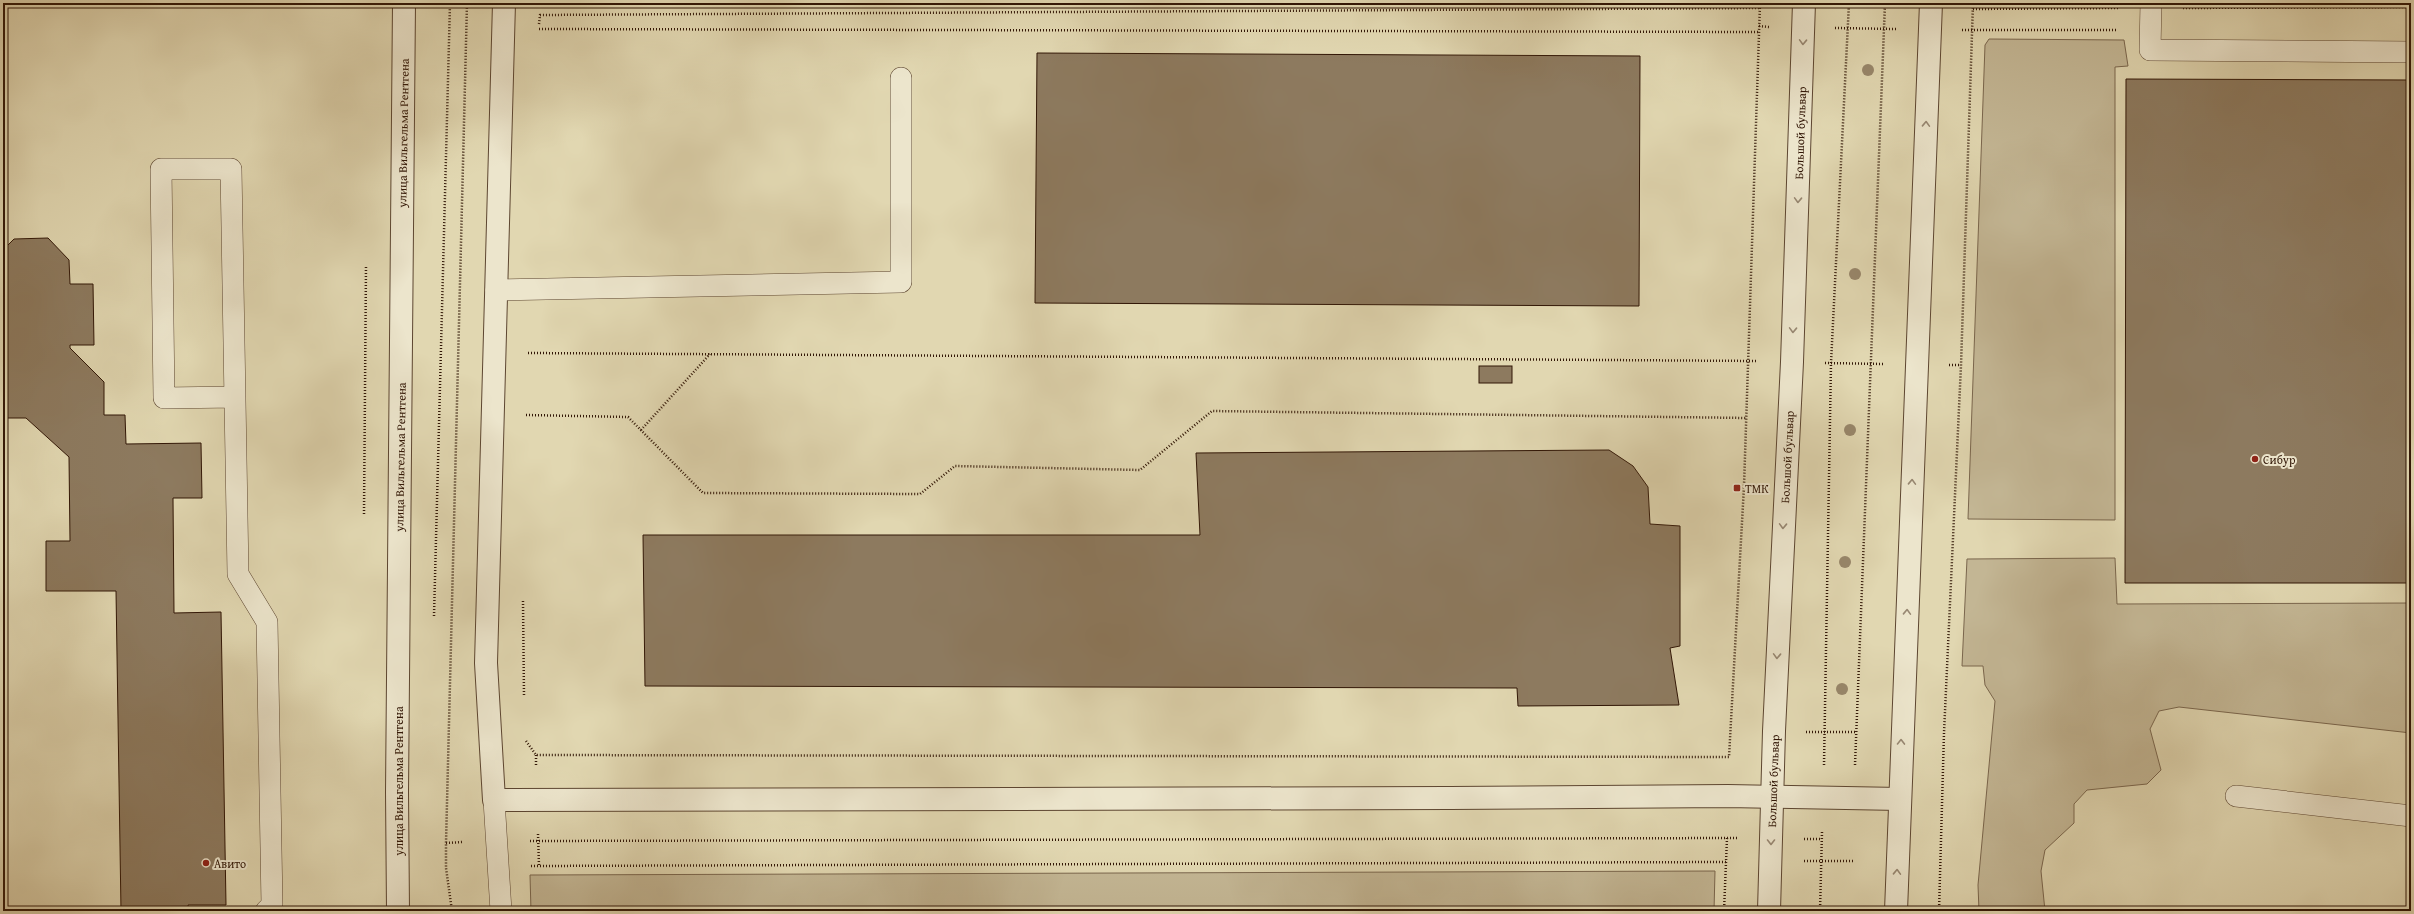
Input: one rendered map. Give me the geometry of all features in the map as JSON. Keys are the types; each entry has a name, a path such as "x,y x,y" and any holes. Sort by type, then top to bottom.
{"street":[{"name":"улица Вильгельма Рентгена","path":"398,911 397,792 404,3"},
{"path":"504,3 486,663 494,800 1773,797 1900,799"},
{"name":"Большой бульвар","path":"1770,911 1773,797 1792,362 1804,3"},
{"path":"1896,911 1931,3"}],"lane":[{"path":"2151,3 2150,50 2411,52"},
{"path":"496,290 901,282 901,78"},
{"path":"235,397 164,398 161,169 231,169 235,397 238,574 267,622 272,905 266,911"},
{"path":"2236,796 2411,816"},
{"path":"494,800 501,911"}],"path":[{"path":"434,624 450,3"},
{"path":"452,911 446,868 446,843 467,3"},
{"path":"525,735 526,743 536,755 1729,757 1747,418 1760,3"},
{"path":"1824,765 1826,732 1831,363 1849,3"},
{"path":"1855,766 1885,3"},
{"path":"1939,911 1944,733 1961,372 1973,3"},
{"path":"538,37 540,15 1760,8"},
{"path":"1973,9 2109,8"},
{"path":"2190,8 2411,8"},
{"path":"1828,28 1899,29"},
{"path":"538,29 1759,32"},
{"path":"1972,30 2116,30"},
{"path":"527,361 528,345"},
{"path":"527,353 1749,361"},
{"path":"641,430 710,354"},
{"path":"526,408 526,423"},
{"path":"526,415 628,417 703,494 920,494 955,466 1140,470 1212,411 1747,418"},
{"path":"523,597 524,698"},
{"path":"1800,732 1856,732"},
{"path":"528,841 1727,838 1724,911"},
{"path":"1820,911 1822,840"},
{"path":"1802,861 1854,861"},
{"path":"523,866 1726,862"}],"shaded area":[{"path":"1989,39 2124,40 2128,66 2115,67 2115,520 1968,519 1985,45"},
{"path":"2115,558 2117,604 2411,603 2411,733 2179,707 2159,711 2150,729 2161,770 2147,784 2087,790 2074,804 2074,823 2045,850 2041,871 2045,911 1979,911 1978,885 1995,701 1985,685 1983,666 1962,666 1967,559"},
{"path":"1715,871 1714,911 531,911 530,875"}],"building":[{"path":"1037,53 1640,56 1639,306 1035,303"},
{"path":"2126,79 2411,80 2411,583 2125,583"},
{"path":"48,238 69,260 70,284 93,284 94,345 70,345 70,348 104,382 104,415 125,415 126,444 201,443 202,498 173,498 174,613 221,612 226,905 188,905 189,911 121,911 116,591 46,591 46,541 70,541 69,457 26,418 3,418 3,250 14,239"},
{"path":"1479,366 1512,366 1512,383 1479,383"},
{"path":"1609,450 1633,466 1648,487 1650,524 1680,526 1680,646 1670,648 1679,705 1518,706 1517,688 645,686 643,535 1200,535 1196,453"}],"place":[{"name":"Сибур","path":"2255,459"},
{"name":"ТМК","path":"1737,488"},
{"name":"Авито","path":"206,863"}]}
